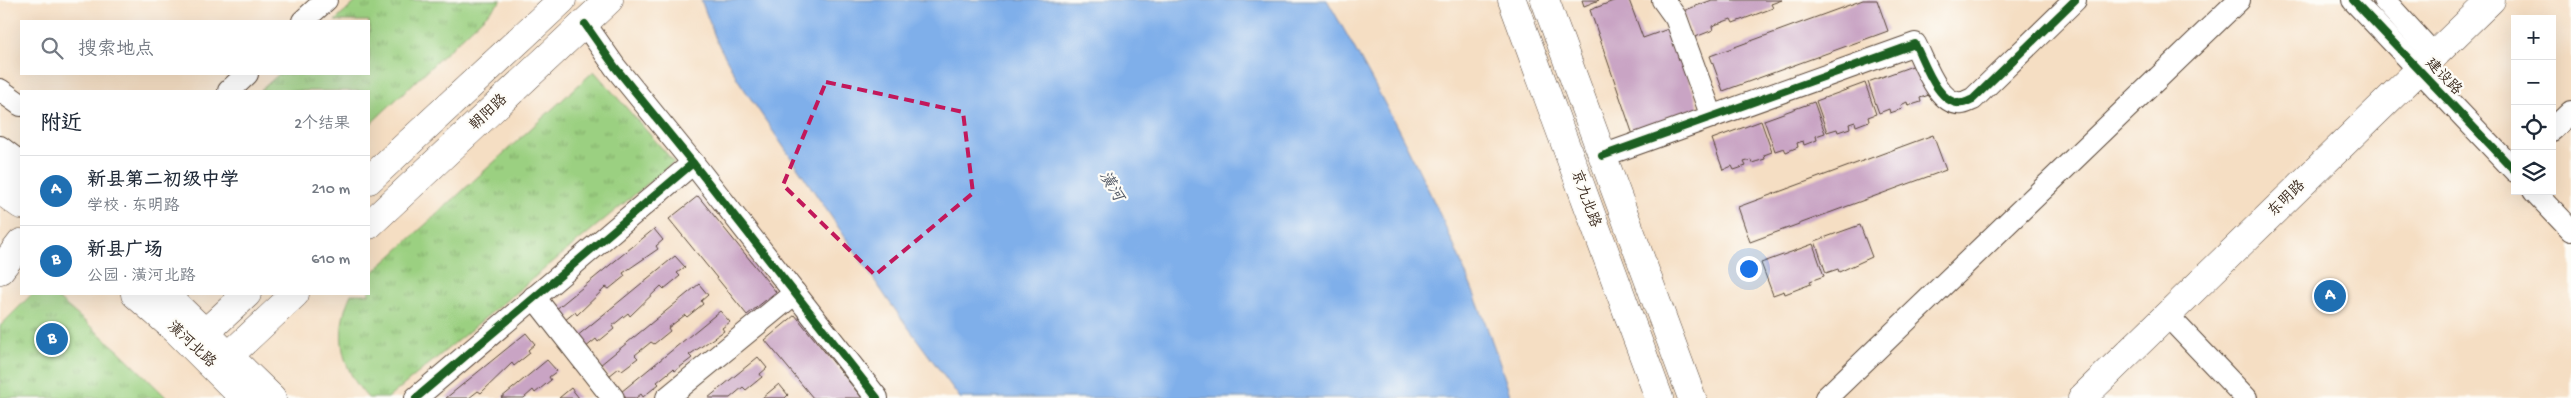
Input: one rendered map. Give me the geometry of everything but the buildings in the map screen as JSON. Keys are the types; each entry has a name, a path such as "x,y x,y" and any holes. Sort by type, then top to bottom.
{"main road":[{"path":"370,179 562,0"},
{"name":"朝阳路","path":"370,224 609,0"},
{"name":"京九北路","path":"1512,0 1659,398"},
{"name":"京九北路","path":"1545,0 1692,398"},
{"name":"东明路","path":"2082,398 2491,0"},
{"path":"0,167 20,180"},
{"path":"0,190 20,204"},
{"path":"0,270 20,244"},
{"name":"潢河北路","path":"136,295 199,338"},
{"name":"潢河北路","path":"166,295 199,338 223,361 272,398"},
{"path":"199,338 246,295"},
{"path":"223,361 294,295"},
{"name":"潢河北路","path":"223,361 244,398"}],"street":[{"path":"304,20 326,0"},
{"path":"1663,0 1676,18 1712,117"},
{"path":"1602,156 1915,44 1938,90 1948,100 1962,103 1973,99 2075,0"},
{"path":"1826,398 2239,0"},
{"name":"建设路","path":"2353,0 2426,63"},
{"name":"建设路","path":"2384,0 2426,63 2511,164"},
{"path":"584,24 615,67 693,163 877,398"},
{"path":"230,90 246,75"},
{"path":"0,90 20,104"},
{"path":"2556,126 2571,112"},
{"path":"0,147 20,162"},
{"path":"416,398 693,163"},
{"path":"2538,195 2571,230"},
{"path":"667,398 795,293"},
{"path":"534,297 613,398"},
{"path":"2167,315 2246,398"}],"highlighted area":[{"path":"826,82 963,112 973,193 875,275 783,185"}],"green space":[{"path":"358,0 502,0 370,124 370,90 261,90 278,75 370,75 370,20 336,20"},
{"path":"594,71 674,162 388,398 368,398 351,374 343,349 343,322 351,295 370,295 370,275"},
{"path":"31,295 54,295 119,351 167,398 0,398 0,326"}],"water":[{"name":"潢河","path":"701,0 1327,0 1406,144 1430,194 1474,294 1511,398 960,398 888,300 738,80 717,42"}],"cycle path":[{"path":"1602,156 1915,44 1927,71 1939,90 1953,102 1965,103 1973,99 2075,0"},
{"path":"2353,0 2511,167"},
{"path":"585,24 615,67 693,163 877,398"},
{"path":"416,398 693,163"}],"place":[{"name":"新县第二初级中学","path":"2330,296"},
{"name":"新县广场","path":"52,339"}]}
